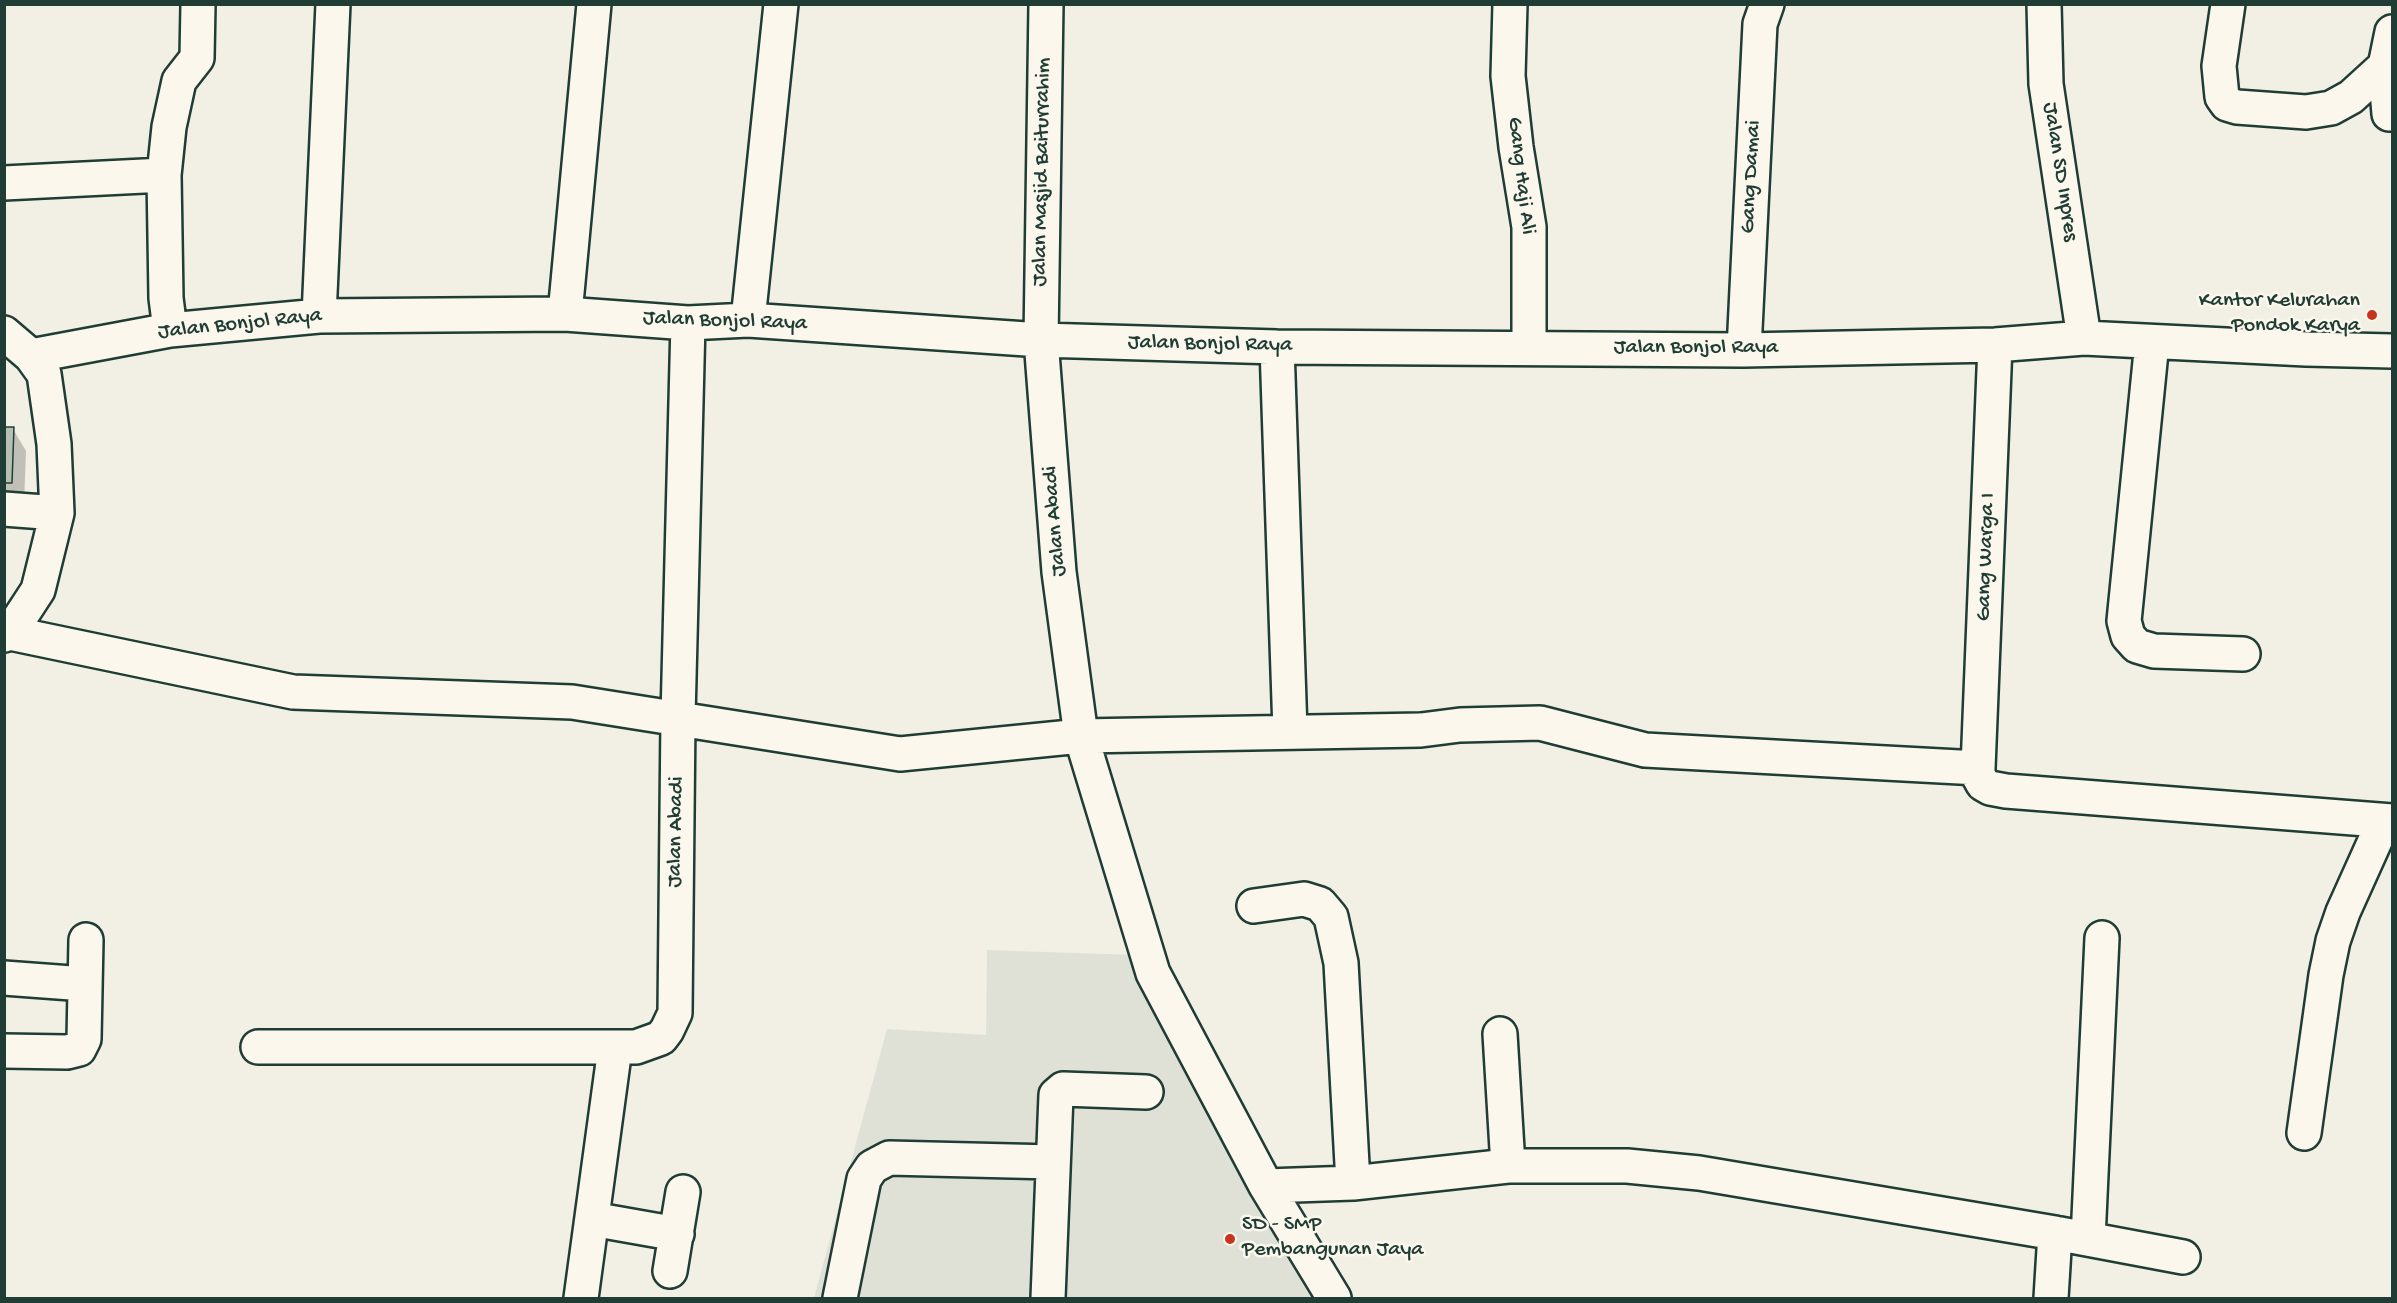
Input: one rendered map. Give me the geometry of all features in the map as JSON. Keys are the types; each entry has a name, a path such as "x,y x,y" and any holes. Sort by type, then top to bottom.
{"street":[{"path":"170,330 166,298 164,175 169,127 179,81 197,58 198,4"},
{"path":"319,316 333,4"},
{"path":"565,314 594,4"},
{"path":"748,320 781,4"},
{"name":"Jalan Masjid Baiturrahim","path":"1041,340 1046,4"},
{"name":"Gang Haji Ali","path":"1510,4 1508,76 1516,147 1529,227 1529,348"},
{"name":"Gang Damai","path":"1744,350 1760,24 1767,4"},
{"name":"Jalan SD Inpres","path":"2044,4 2044,58 2048,96 2084,338"},
{"path":"2228,4 2219,66 2222,97 2227,104 2237,107 2306,112 2331,108 2351,97 2385,66"},
{"path":"2390,114 2385,66 2392,32"},
{"path":"4,183 164,175"},
{"name":"Jalan Bonjol Raya","path":"32,356 170,330 319,316 565,314 688,322 748,320 1041,340 1277,347 1744,350 1995,345 2084,338 2392,351"},
{"name":"Jalan Abadi","path":"258,1047 615,1048 636,1047 661,1038 675,1013 678,717 688,322"},
{"path":"4,333 32,356 44,374 54,444 57,513 38,590 7,634 293,692 572,702 900,754 1081,736 1421,730 1460,725 1540,723 1645,750 1978,768 1978,775 1983,784 2006,791 2388,821 2343,912 2333,941 2326,975 2304,1133"},
{"name":"Jalan Abadi","path":"1041,340 1059,572 1081,736 1154,973 1266,1186 1334,1299"},
{"path":"2152,342 2124,621 2128,636 2138,646 2154,651 2243,654"},
{"name":"Gang Warga I","path":"1978,768 1995,345"},
{"path":"1277,347 1290,731"},
{"path":"4,510 57,513"},
{"path":"1254,906 1304,899 1320,904 1331,917 1341,963 1353,1183"},
{"path":"2088,1239 2102,938"},
{"path":"4,1051 67,1052 79,1048 84,1039 86,940"},
{"path":"4,978 85,984"},
{"path":"1500,1034 1508,1166"},
{"path":"581,1299 615,1048"},
{"path":"1048,1299 1056,1095 1063,1089 1146,1092"},
{"path":"840,1299 864,1179 872,1167 889,1158 1053,1162"},
{"path":"1266,1186 1353,1183 1508,1166 1627,1166 1699,1173 2183,1257"},
{"path":"670,1271 683,1192"},
{"path":"592,1219 677,1234"},
{"path":"2051,1299 2055,1233"}],"shaded area":[{"path":"987,950 1136,955 1330,1298 814,1298 887,1029 986,1035"}],"building":[{"path":"4,427 14,427 12,483 4,483"}],"place":[{"name":"Kantor Kelurahan Pondok Karya","path":"2372,315"},
{"name":"SD - SMP Pembangunan Jaya","path":"1230,1239"}]}
